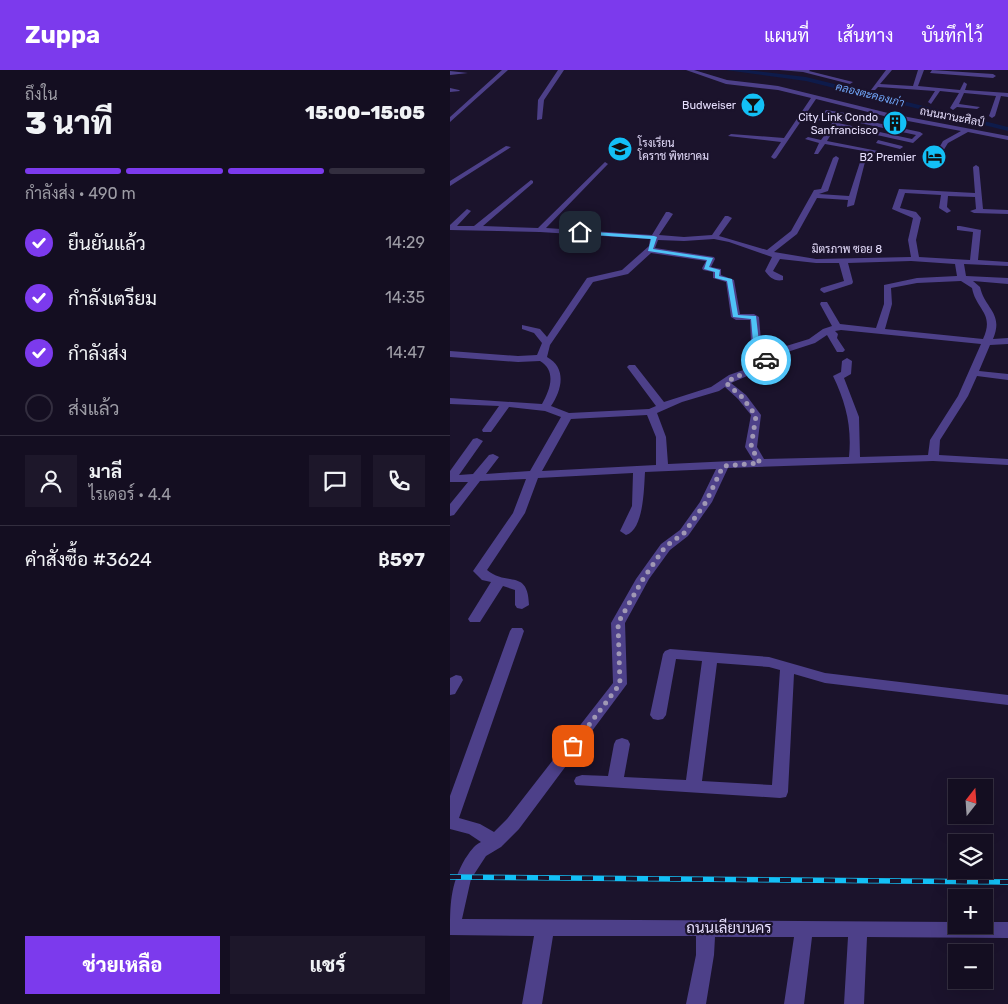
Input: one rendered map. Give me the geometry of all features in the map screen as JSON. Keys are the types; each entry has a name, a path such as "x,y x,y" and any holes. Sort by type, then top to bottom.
{"street":[{"path":"450,120 504,70"},
{"path":"538,119 540,100 561,70"},
{"name":"ถนนมานะศิลป์","path":"690,70 735,84 778,88 843,102 849,106 1008,138"},
{"path":"782,70 806,71 850,82"},
{"path":"889,70 875,87 916,85 927,88 963,91 990,85"},
{"path":"916,85 921,70"},
{"path":"990,85 991,70"},
{"path":"710,77 722,72"},
{"path":"932,72 990,85 999,95 1008,95"},
{"path":"450,73 465,73"},
{"path":"820,74 844,74"},
{"path":"956,83 964,82 963,91 956,104"},
{"path":"931,102 939,89"},
{"path":"992,116 999,95"},
{"path":"774,157 815,96"},
{"path":"956,104 978,101"},
{"path":"956,104 977,107 974,112"},
{"path":"846,154 818,151 838,119 849,106"},
{"path":"820,120 838,119 920,134 913,141 838,119 826,112"},
{"path":"814,130 831,131 839,134"},
{"path":"938,155 945,142 968,130"},
{"path":"731,136 784,140"},
{"path":"808,139 875,151"},
{"path":"874,141 900,147"},
{"path":"755,146 779,148"},
{"path":"450,184 508,147"},
{"path":"767,254 794,232 817,192 824,191 836,158"},
{"path":"815,196 850,201 864,159"},
{"path":"540,230 605,164"},
{"path":"976,167 977,211 1008,212"},
{"path":"477,228 531,182"},
{"path":"915,259 912,240 917,218 913,214 896,209 902,191 934,195 945,193 978,195"},
{"path":"945,193 943,208 947,211"},
{"path":"451,228 467,211"},
{"path":"542,358 541,350 546,342 557,332 559,325 590,280 625,272 650,250 654,237 668,214"},
{"path":"714,237 728,218"},
{"name":"มิตรภาพ ซอย 8","path":"451,228 540,230 654,237 714,237 731,240 767,254 816,261 915,259 1008,264"},
{"path":"960,228 978,230 974,262"},
{"path":"650,250 711,259 706,268 718,271 716,276 730,280 736,317 754,317 756,342 769,356"},
{"path":"777,256 769,271 772,275 780,278"},
{"path":"931,260 932,272"},
{"path":"824,290 849,282 843,261"},
{"path":"960,261 962,278"},
{"path":"933,458 935,440 964,396 985,342 991,332 991,315 978,297 976,287 962,278"},
{"path":"880,331 888,304 887,287 911,280 962,278 1008,281"},
{"path":"824,304 838,328"},
{"path":"525,327 537,331 546,342"},
{"path":"450,401 545,408 562,412 568,416 651,412 662,406 716,389 733,377 758,368 769,356 812,341 827,331 838,328 985,342 1008,341"},
{"path":"827,331 833,334 832,338 840,350"},
{"path":"450,354 518,359 542,358 551,362 555,369 556,389 545,408"},
{"path":"847,361 846,374 838,376 851,401 856,418 854,461"},
{"path":"632,367 662,406"},
{"path":"972,373 1008,377"},
{"path":"726,383 742,397 756,416 751,447 760,463"},
{"path":"487,430 506,404"},
{"path":"651,412 661,437 662,469"},
{"path":"522,604 522,590 519,586 487,577 480,571 519,513 534,474 568,416"},
{"path":"450,479 477,441"},
{"path":"450,512 493,457"},
{"path":"450,479 760,463 933,458 1008,462"},
{"path":"451,927 463,877 480,851 495,842 513,824 620,684 618,623 643,579 665,547 684,533 706,502 723,466"},
{"path":"626,531 638,506 639,470"},
{"path":"475,619 499,581"},
{"path":"495,842 474,829 450,821 517,631"},
{"path":"658,715 670,654 710,659 769,662 826,678 1008,700"},
{"path":"693,787 710,659"},
{"path":"582,781 780,792 787,667"},
{"path":"615,783 622,744"},
{"name":"ถนนเลียบนคร","path":"451,927 1008,930"},
{"path":"532,1004 545,927"},
{"path":"696,1004 705,955 706,928"},
{"path":"794,1004 804,929"},
{"path":"854,1004 858,929"}],"waterway":[{"name":"คลองตะคองเก่า","path":"729,70 806,79 1008,129"}],"railway":[{"path":"450,877 1008,882"}],"way so far":[{"path":"573,746 620,684 618,623 643,579 665,547 684,533 706,502 723,466 760,463 757,461 751,447 756,426 756,416 742,397 726,383 733,377 758,368 766,360"}],"place":[{"name":"Budweiser","path":"753,105"},
{"name":"City Link Condo Sanfrancisco","path":"895,123"},
{"name":"โรงเรียน โคราช พิทยาคม","path":"620,149"},
{"name":"B2 Premier","path":"934,157"}],"route":[{"path":"580,232 654,237 653,246 650,250 711,259 706,268 718,271 716,276 730,280 732,303 736,317 754,317 756,342 769,356 766,360"}]}
